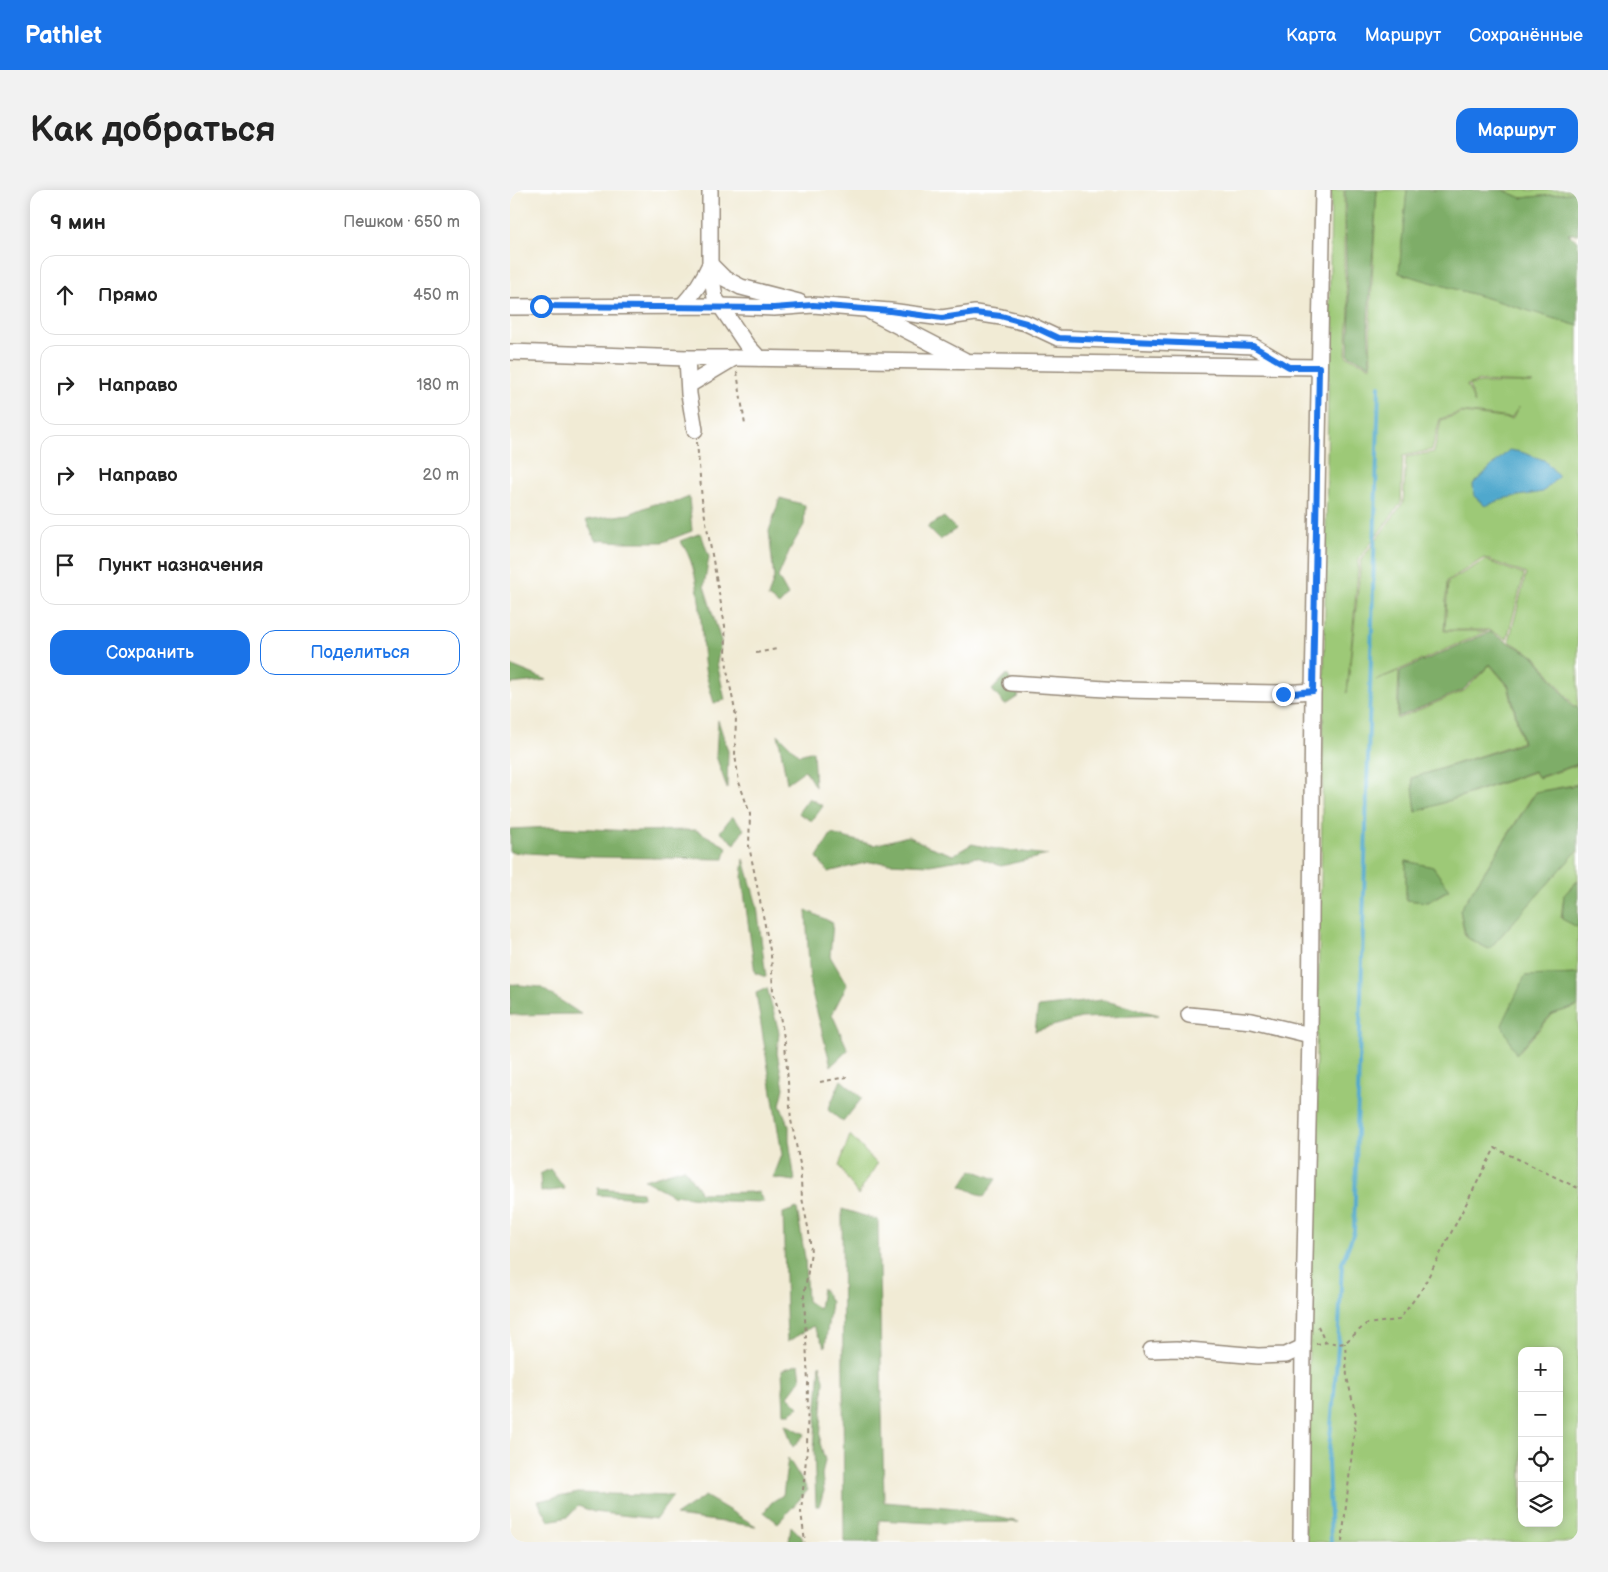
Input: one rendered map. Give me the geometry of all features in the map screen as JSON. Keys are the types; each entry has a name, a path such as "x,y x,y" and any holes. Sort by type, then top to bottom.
{"street":[{"path":"710,190 710,264 716,298 746,344 759,358"},
{"path":"1301,1542 1322,190"},
{"path":"710,264 724,278 741,287 813,305 890,311 942,318 975,313 1001,316 1026,323 1058,338 1075,340 1253,346 1289,367"},
{"path":"682,306 704,278 710,264"},
{"path":"510,308 541,306 720,306 774,308 813,305"},
{"path":"867,310 968,361"},
{"path":"510,352 687,358 1319,367"},
{"path":"687,358 695,430"},
{"path":"689,389 735,358"},
{"path":"1011,683 1140,690 1283,694 1313,691"},
{"path":"1189,1016 1252,1021 1310,1035"},
{"path":"1151,1350 1177,1349 1258,1356 1286,1355 1303,1347"}],"path":[{"path":"735,358 745,425"},
{"path":"695,430 702,500 725,626 727,670 736,716 735,755 739,782 750,814 749,846 771,955 773,991 785,1043 791,1120 800,1164 802,1198 811,1252 804,1296 808,1383 807,1448 801,1512 805,1542"},
{"path":"756,653 777,649"},
{"path":"820,1082 847,1077"},
{"path":"1329,1342 1345,1343 1366,1324 1399,1320 1422,1289 1494,1148 1578,1188"},
{"path":"1342,1542 1356,1416 1347,1377 1345,1343"}],"green space":[{"path":"1331,190 1344,190 1344,267 1349,310 1346,356 1371,367 1370,320 1377,190 1407,190 1399,273 1578,326 1578,706 1574,706 1536,657 1509,641 1526,574 1484,558 1447,581 1444,631 1488,631 1376,680 1399,671 1397,719 1464,691 1490,665 1508,686 1522,742 1412,778 1416,812 1534,772 1539,778 1578,765 1578,784 1535,792 1460,910 1465,937 1489,949 1578,850 1578,880 1564,895 1561,918 1578,927 1578,974 1525,976 1517,1054 1553,1014 1578,1006 1578,1542 1305,1542 1321,878","holes":["1479,381 1532,383 1480,383 1469,385 1475,404 1467,385","1519,407 1512,419 1463,413 1441,420 1434,452 1406,457 1403,503 1361,560 1347,693 1359,559 1401,503 1403,456 1432,450 1440,419 1462,412 1511,418","1406,861 1433,867 1449,890 1428,902 1406,900"]},
{"path":"1345,190 1377,190 1368,321 1370,365 1348,355 1350,310 1346,270"},
{"path":"1407,190 1503,190 1522,198 1578,192 1578,234 1568,234 1578,241 1578,326 1399,273"},
{"path":"1503,190 1578,190 1578,192 1522,198"},
{"path":"689,497 692,531 663,542 595,540 586,520 629,514 654,504 677,502"},
{"path":"780,498 805,505 804,525 790,549 778,577 788,595 779,605 768,597 774,578 769,531"},
{"path":"944,517 956,529 940,540 927,527"},
{"path":"701,533 709,557 704,586 721,641 717,663 725,700 714,703 705,669 697,584 693,568 680,541"},
{"path":"1485,560 1524,575 1507,639 1488,630 1445,630 1448,582"},
{"path":"1490,632 1535,657 1573,707 1578,707 1578,764 1539,777 1534,771 1416,812 1412,778 1523,743 1509,686 1490,664 1463,690 1398,717 1400,671"},
{"path":"510,665 547,680 510,684"},
{"path":"1007,674 1019,696 1005,705 992,690"},
{"path":"718,720 728,751 727,788 716,756"},
{"path":"778,734 799,755 813,751 815,787 805,770 787,783"},
{"path":"1578,785 1578,850 1489,949 1466,937 1460,910 1536,792"},
{"path":"809,798 823,806 812,821 798,813"},
{"path":"732,816 744,829 735,844 720,832"},
{"path":"553,827 632,831 696,830 727,847 724,859 595,857 510,852 510,829"},
{"path":"831,834 874,845 908,836 953,855 972,844 1048,855 1001,866 977,857 930,865 869,862 828,872 817,857"},
{"path":"744,859 757,906 766,977 755,973 742,878"},
{"path":"1406,861 1433,867 1449,889 1428,902 1406,900"},
{"path":"1578,881 1577,927 1562,919 1564,895"},
{"path":"806,910 833,923 830,956 847,985 832,1014 848,1050 831,1066 810,985"},
{"path":"1578,974 1578,1006 1552,1014 1516,1054 1502,1025 1525,976"},
{"path":"510,984 540,987 581,1014 510,1015"},
{"path":"767,988 779,1032 777,1053 784,1088 780,1105 789,1126 789,1140 795,1181 773,1178 782,1155 756,993"},
{"path":"1102,1000 1159,1015 1081,1018 1035,1031 1038,1007"},
{"path":"841,1080 862,1098 843,1122 828,1110"},
{"path":"850,1135 877,1164 858,1195 839,1166"},
{"path":"684,1168 701,1193 758,1192 764,1202 724,1201 673,1195 644,1180"},
{"path":"550,1169 565,1189 541,1192 540,1174"},
{"path":"972,1170 996,1179 984,1197 961,1186"},
{"path":"598,1188 642,1192 643,1198 597,1195"},
{"path":"797,1208 805,1258 807,1301 819,1309 822,1288 831,1302 825,1347 813,1326 787,1342 783,1213"},
{"path":"842,1209 878,1220 884,1502 957,1508 1019,1522 932,1523 879,1520 879,1542 844,1542"},
{"path":"799,1364 801,1379 788,1396 799,1407 790,1413 784,1413 782,1370"},
{"path":"820,1364 824,1380 820,1443 825,1460 822,1475 824,1491 819,1506 816,1506 814,1449"},
{"path":"785,1424 805,1434 793,1447"},
{"path":"788,1458 808,1490 778,1523 764,1512 772,1502 783,1495"},
{"path":"578,1493 673,1496 656,1519 594,1512 578,1506 568,1517 549,1521 538,1501"},
{"path":"705,1496 756,1526 675,1516"},
{"path":"791,1526 802,1537 802,1542 789,1542"}],"water":[{"path":"1509,450 1544,460 1559,476 1543,492 1506,498 1485,506 1474,496 1473,484"}],"waterway":[{"path":"1331,1542 1328,1461 1338,1347 1342,1263 1354,1232 1379,386"}],"route":[{"path":"541,306 720,306 774,308 813,305 890,311 942,318 975,313 1001,316 1026,323 1058,338 1253,346 1289,367 1319,367 1313,691 1283,694"}]}
